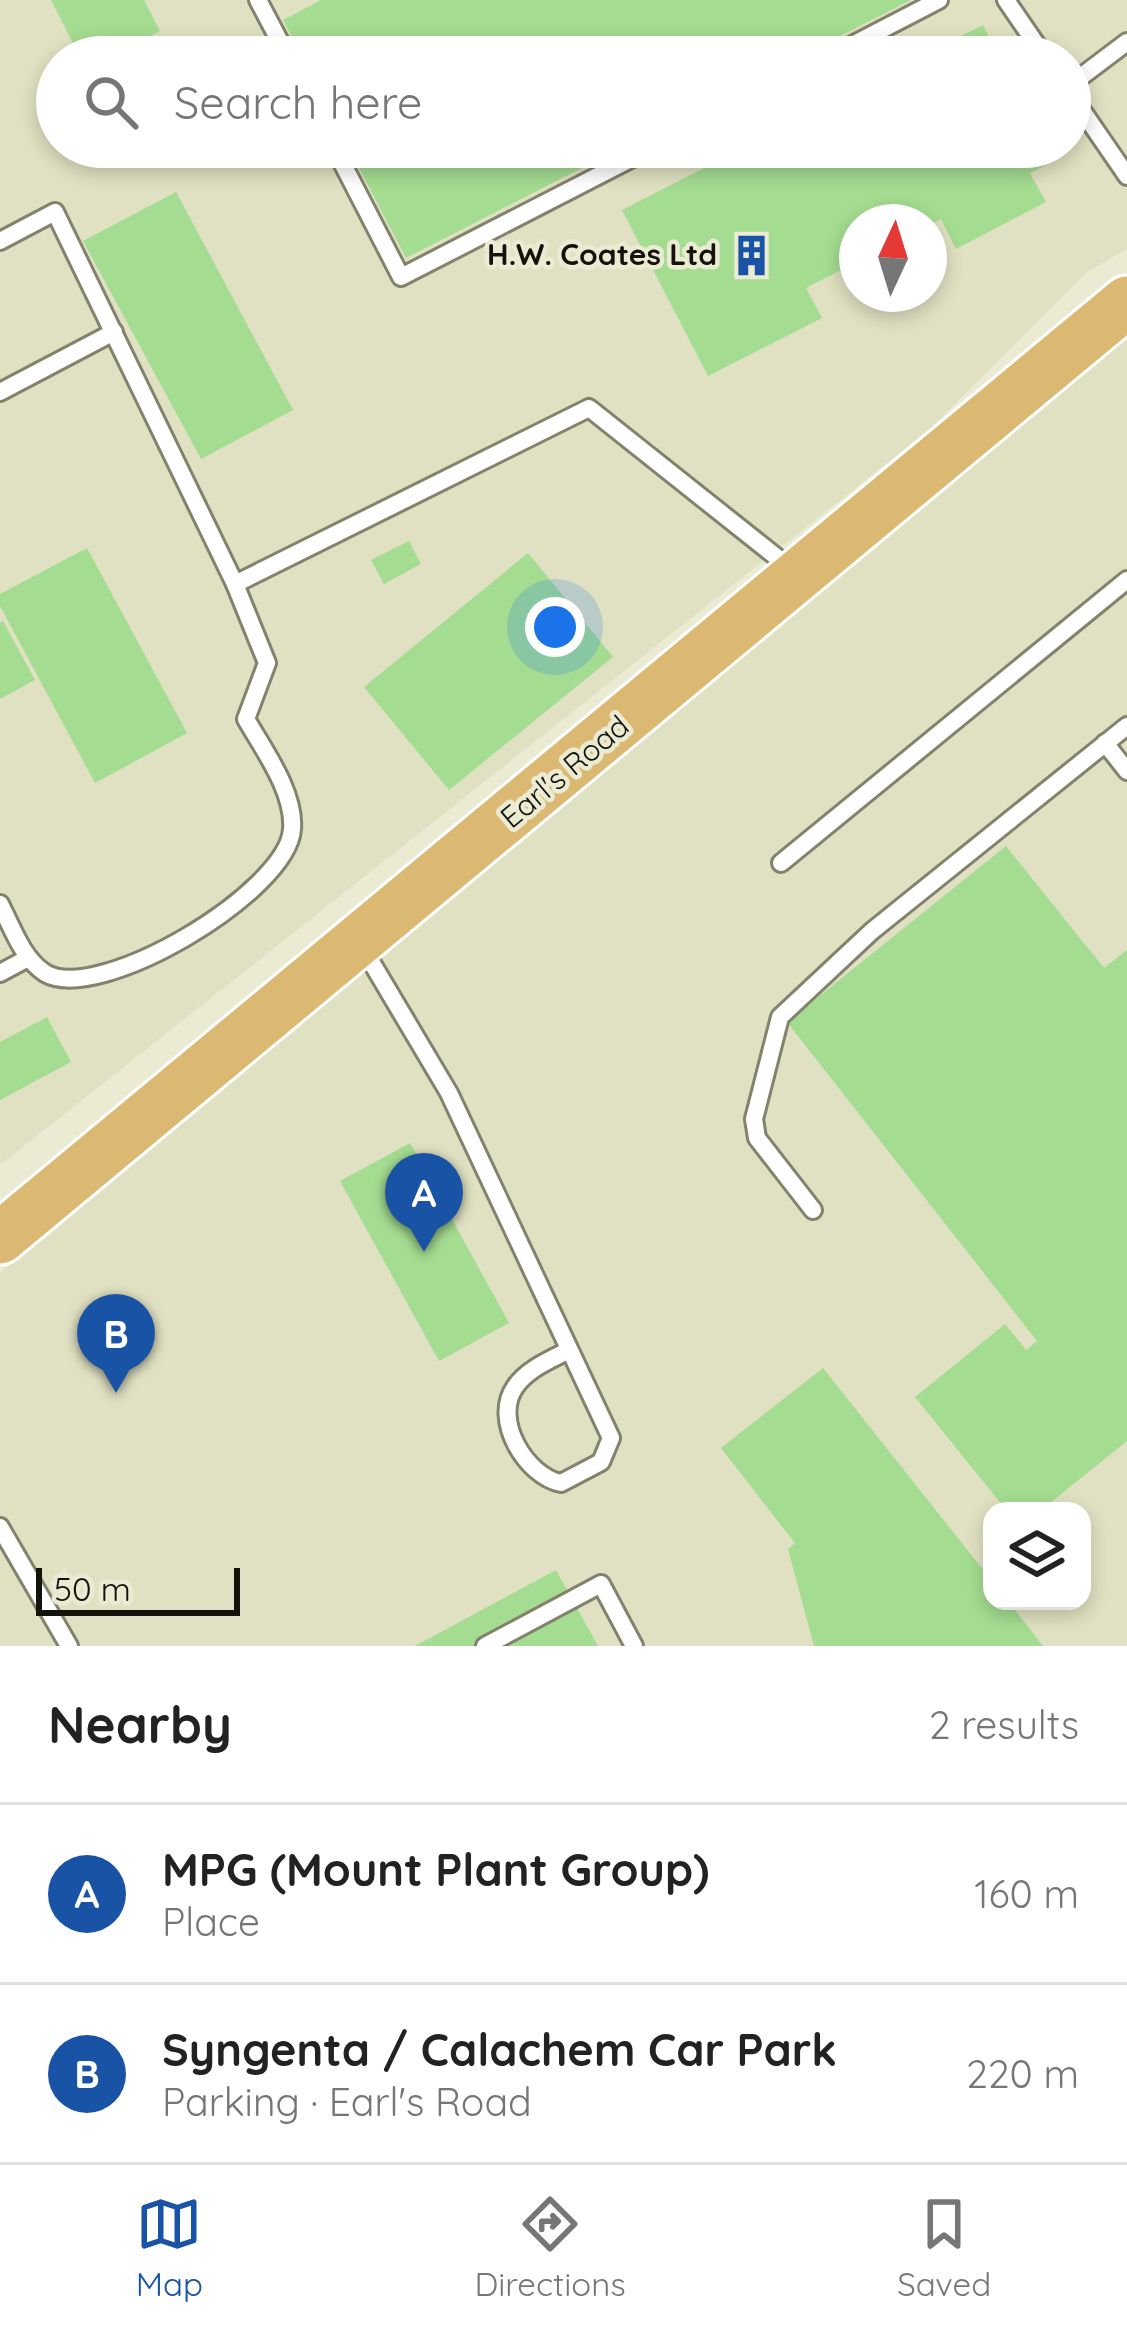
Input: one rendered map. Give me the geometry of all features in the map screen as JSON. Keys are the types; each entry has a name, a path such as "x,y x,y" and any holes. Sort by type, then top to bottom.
{"main road":[{"name":"Earl's Road","path":"0,1238 1127,302"}],"lane":[{"path":"259,0 277,36"},
{"path":"870,36 939,0"},
{"path":"1006,0 1031,36"},
{"path":"1091,72 1127,42"},
{"path":"1091,121 1127,176"},
{"path":"345,168 401,277 613,168"},
{"path":"0,904 28,958 49,976 85,978 151,956 216,922 268,875 292,833 290,811 274,769 246,718 267,663 236,584 114,332 55,212 1,239"},
{"path":"0,392 114,332"},
{"path":"236,584 589,408 800,576"},
{"path":"781,863 1127,580"},
{"path":"813,1210 757,1138 754,1119 780,1017 872,931 1127,725"},
{"path":"1105,743 1127,771"},
{"path":"360,942 449,1093 611,1438 601,1462 561,1483 537,1474 508,1424 507,1404 524,1375 569,1350"},
{"path":"0,973 28,958"},
{"path":"0,1527 69,1646"},
{"path":"485,1646 601,1584 634,1646"}],"shaded area":[{"path":"0,0 1127,0 1127,249 1087,272 930,429 0,1165"},
{"path":"1127,339 1127,1646 0,1646 0,1273"}],"building":[{"path":"51,0 144,0 160,31 150,36 69,36"},
{"path":"321,0 911,0 840,36 291,36 283,20"},
{"path":"983,25 988,36 961,36"},
{"path":"359,168 582,168 406,258"},
{"name":"H.W. Coates Ltd","path":"704,168 1040,168 1030,173 1046,202 956,249 947,231 947,204 839,204 839,271 806,288 822,318 708,376 622,210"},
{"path":"176,192 293,410 201,459 83,241"},
{"path":"409,541 421,564 384,584 371,560"},
{"path":"87,548 187,733 95,783 0,606 0,594"},
{"path":"528,553 613,657 449,790 364,687"},
{"path":"3,621 35,680 0,699 0,623"},
{"path":"1006,846 1104,968 1127,950 1127,1441 1051,1502 1000,1502 915,1397 1005,1324 1026,1350 1037,1341 787,1022"},
{"path":"47,1017 71,1062 0,1100 0,1042"},
{"path":"410,1143 509,1323 439,1361 340,1181"},
{"path":"823,1368 983,1570 983,1610 1015,1610 1043,1646 814,1646 788,1549 795,1543 721,1448"},
{"path":"556,1570 598,1646 415,1646"}],"place":[{"name":"H.W. Coates Ltd","path":"751,255"},
{"name":"MPG (Mount Plant Group)","path":"424,1252"},
{"name":"Syngenta / Calachem Car Park","path":"116,1393"}]}
